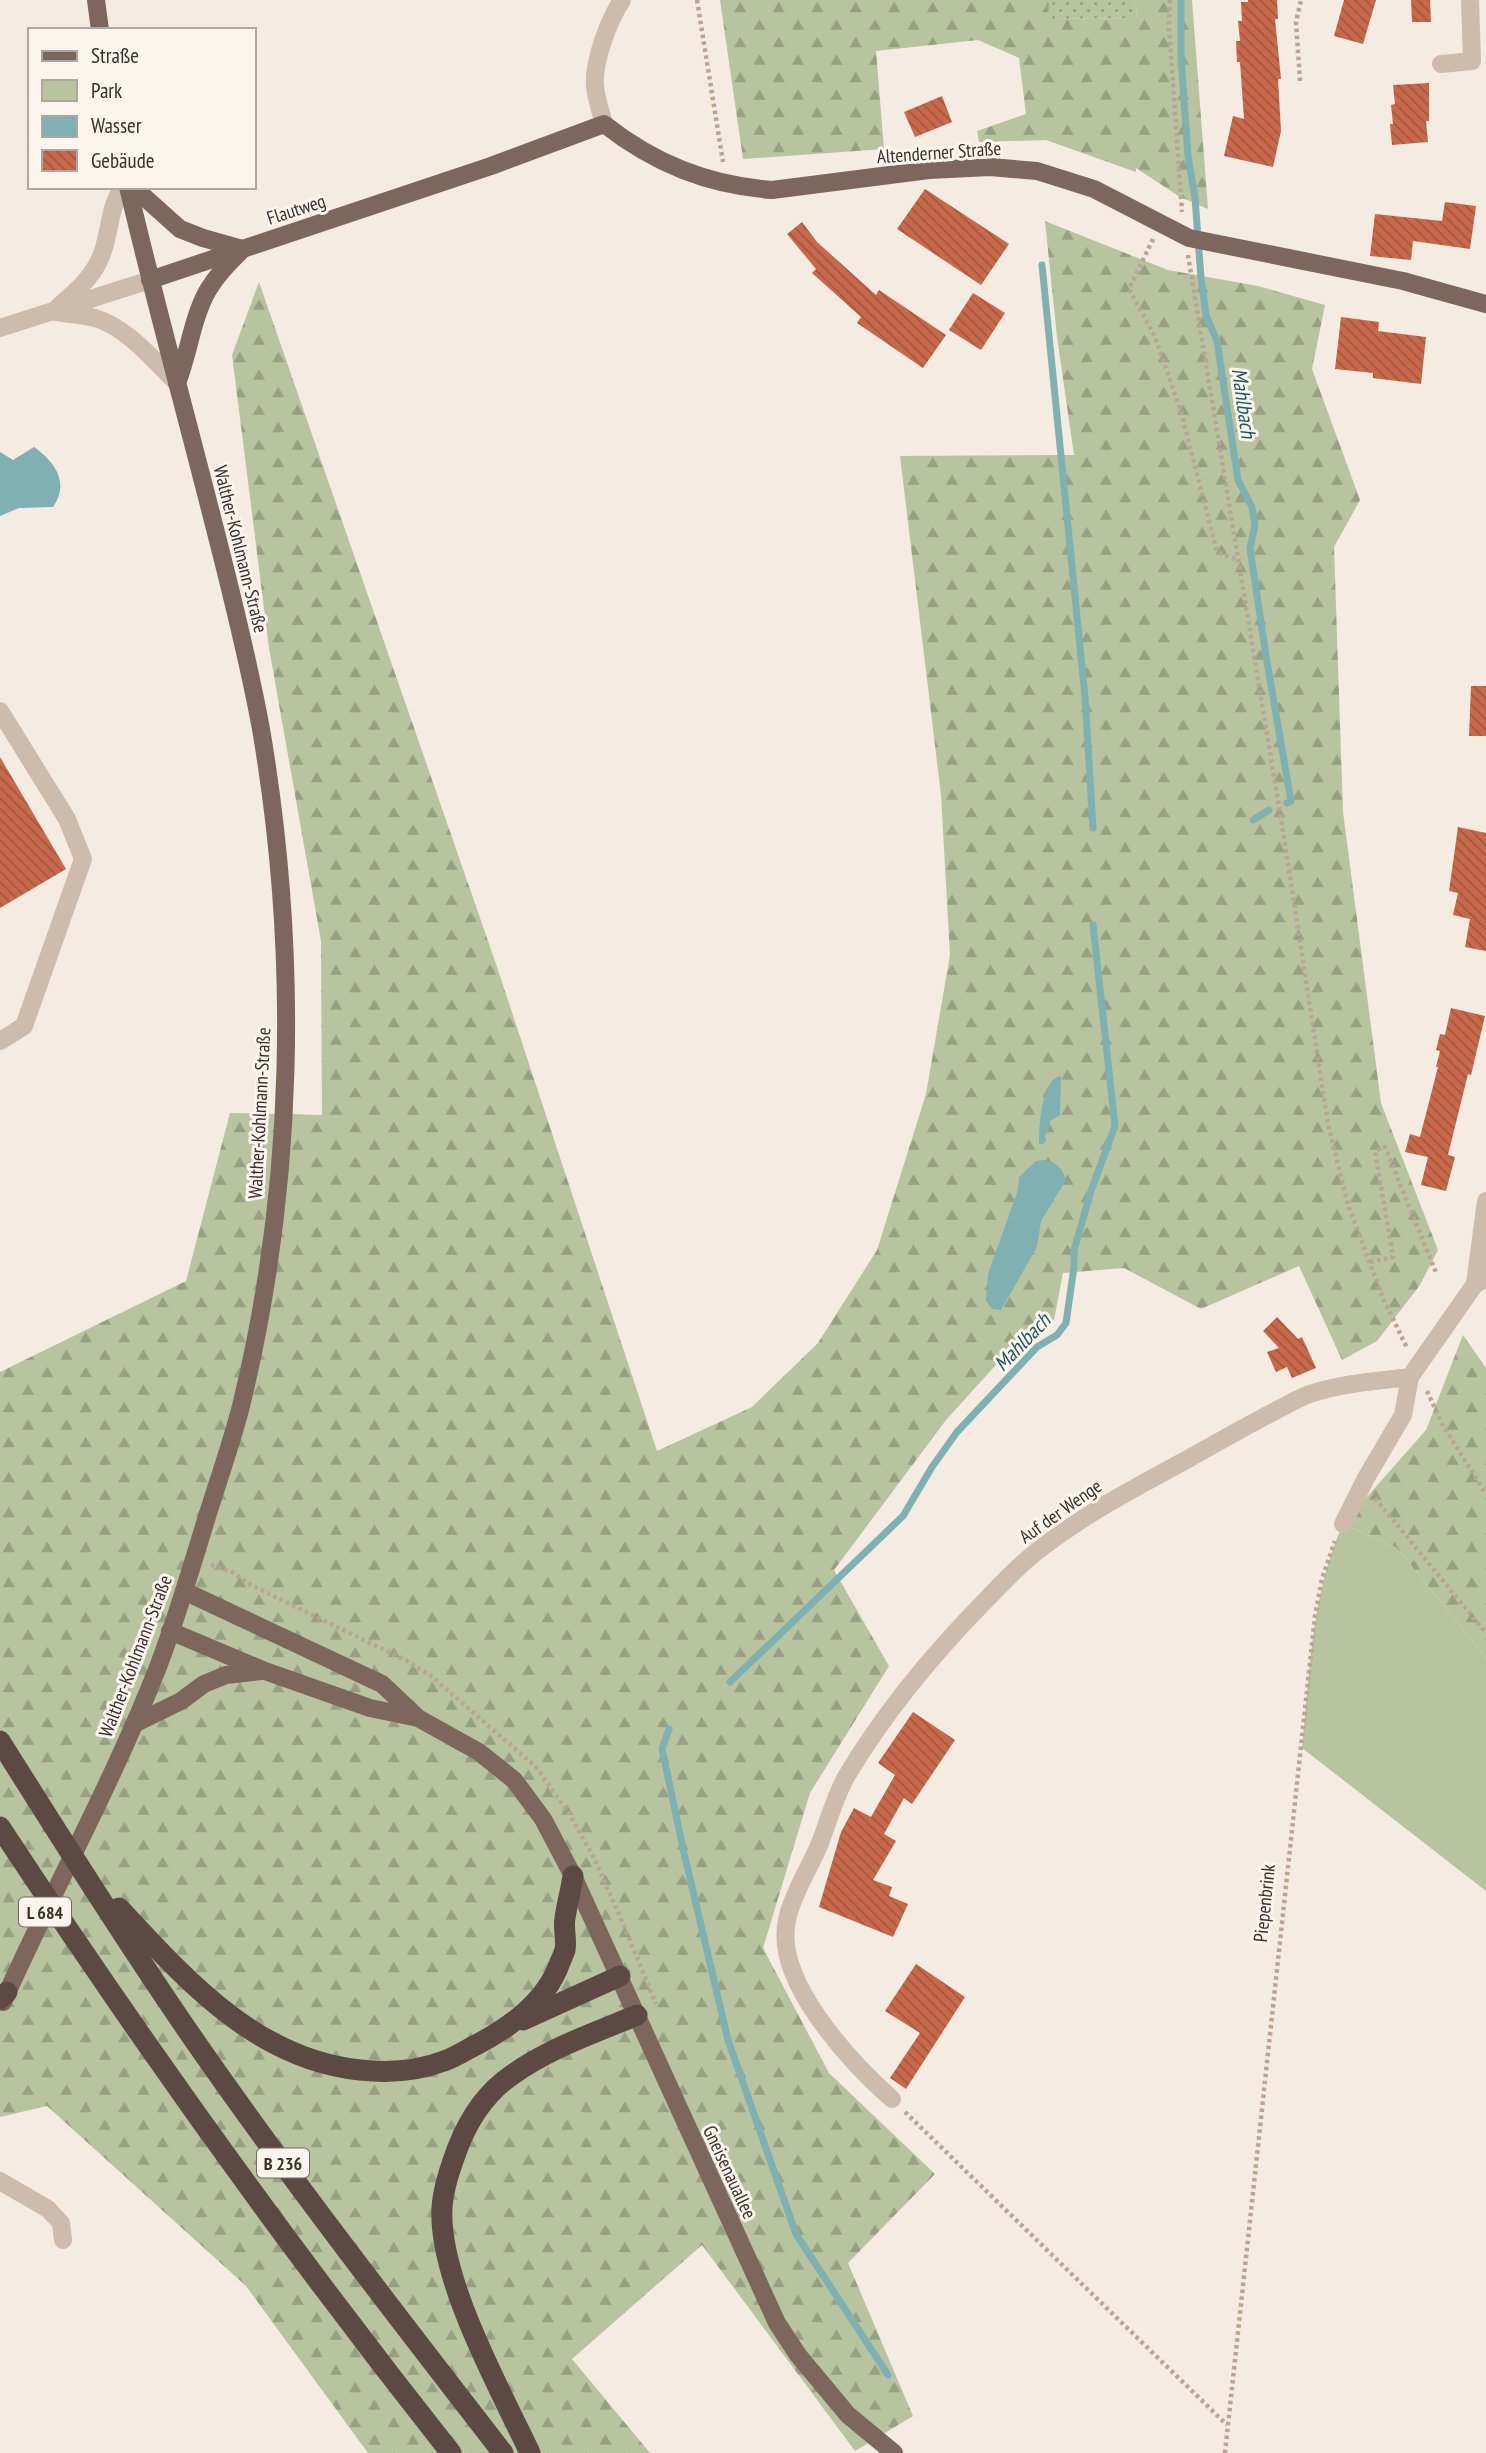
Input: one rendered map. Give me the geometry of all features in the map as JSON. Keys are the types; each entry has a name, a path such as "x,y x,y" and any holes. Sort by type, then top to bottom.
{"highway":[{"name":"B 236","path":"0,1741 77,1863 191,2034 308,2197 503,2453"},
{"name":"B 236","path":"0,1827 38,1886 242,2178 372,2353 451,2453"},
{"path":"0,1849 38,1886"},
{"path":"77,1863 189,1982 222,2011 257,2036 295,2054 335,2067 376,2072 410,2070 443,2062 512,2025 620,1976"},
{"path":"512,2025 542,1994 565,1950 564,1920 573,1877"},
{"path":"530,2453 470,2323 446,2255 442,2209 451,2167 463,2135 477,2109 511,2076 544,2056 637,2015"}],"main road":[{"path":"96,0 100,28"},
{"name":"Altenderner Straße","path":"604,124 647,155 692,175 772,191 929,170 1014,168 1048,174 1094,189 1189,238 1403,281 1486,304"},
{"name":"Flautweg","path":"150,281 491,166 604,124"},
{"name":"Walther-Kohlmann-Straße","path":"2,2000 134,1724 184,1591 240,1407 264,1285 279,1175 286,1023 284,938 276,835 260,727 231,590 128,189"},
{"path":"130,189 180,229 242,249 207,291 177,383"},
{"path":"184,1591 382,1684 418,1718"},
{"path":"170,1631 265,1671 370,1708 418,1718"},
{"path":"134,1724 181,1701 204,1684 226,1675 265,1671"},
{"name":"Gneisenauallee","path":"418,1718 479,1752 514,1780 542,1819 620,1976 777,2323 798,2354 848,2415 894,2453"}],"street":[{"path":"604,124 594,84 609,24 622,0"},
{"path":"1441,64 1472,61 1470,0"},
{"path":"53,312 86,282 100,260 116,197 126,189"},
{"name":"Flautweg","path":"0,328 150,281"},
{"path":"53,312 96,318 118,330 137,344 177,383"},
{"path":"0,711 67,819 83,859 24,1027 0,1041"},
{"path":"1343,1524 1403,1415 1417,1382 1452,1317 1481,1282 1486,1201"},
{"name":"Auf der Wenge","path":"892,2099 862,2074 827,2031 789,1964 785,1927 800,1884 845,1780 925,1666 1021,1564 1128,1491 1311,1393 1355,1382 1417,1382"},
{"path":"0,2181 48,2209 61,2223 63,2240"}],"path":[{"path":"697,0 727,184"},
{"path":"1170,0 1169,26 1183,222"},
{"path":"1300,80 1296,22 1301,0"},
{"path":"1187,247 1328,1124 1348,1205 1383,1298 1407,1349"},
{"path":"1148,251 1129,289 1155,337 1181,412 1217,552 1238,560"},
{"path":"1370,1262 1393,1257 1375,1151 1385,1147 1437,1275"},
{"path":"1417,1382 1486,1494"},
{"path":"1388,1514 1486,1633"},
{"name":"Piepenbrink","path":"1225,2453 1315,1616 1329,1554 1343,1524"},
{"path":"892,2099 1228,2426"}],"green space":[{"path":"720,0 1049,0 1049,19 1136,18 1137,7 1133,0 1192,0 1208,209 1180,197 1136,168 1136,172 1046,140 979,142 977,131 1026,114 1019,58 978,40 876,51 884,149 743,159"},
{"path":"1049,0 1133,0 1137,7 1136,18 1048,19"},
{"path":"1045,221 1168,270 1258,286 1325,305 1312,369 1360,500 1334,547 1343,812 1381,1103 1438,1250 1420,1285 1377,1341 1342,1360 1299,1266 1201,1309 1124,1268 1063,1273 1054,1320 1004,1356 946,1420 834,1570 889,1666 810,1793 763,1948 829,2073 935,2174 848,2263 913,2416 855,2451 702,2245 572,2359 650,2453 368,2453 246,2286 47,2106 0,2117 0,1372 186,1281 230,1113 322,1115 321,941 269,648 232,355 259,282 495,961 657,1451 752,1407 818,1343 877,1250 926,1094 950,955 941,795 900,456 1074,455 1057,337"},
{"path":"1463,1335 1486,1368 1486,1658 1397,1548 1343,1524 1426,1430"},
{"path":"1343,1524 1397,1548 1486,1658 1486,1891 1302,1748 1318,1606 1332,1551"}],"water":[{"path":"34,447 48,459 58,474 58,498 53,507 19,508 0,516 0,452 13,460"},
{"path":"1061,1076 1060,1115 1050,1121 1045,1135 1046,1141 1039,1144 1045,1094 1054,1079"},
{"path":"1045,1160 1059,1167 1066,1180 1041,1221 1037,1247 1001,1310 992,1309 986,1301 988,1274 1018,1190 1019,1177 1036,1161"}],"building":[{"path":"1277,0 1278,19 1275,19 1281,79 1278,79 1281,131 1273,167 1224,156 1233,116 1244,119 1236,41 1240,41 1238,21 1242,21 1241,2"},
{"path":"1344,0 1376,0 1363,44 1334,36"},
{"path":"1411,0 1430,0 1431,22 1412,22"},
{"path":"1429,83 1429,121 1426,121 1428,142 1392,145 1390,124 1393,124 1391,105 1395,104 1393,85"},
{"path":"942,96 952,122 915,137 904,112"},
{"path":"925,189 1009,244 981,285 897,229"},
{"path":"1445,202 1476,206 1470,249 1413,241 1411,260 1370,256 1375,214 1442,221"},
{"path":"802,222 817,242 876,295 879,290 946,335 923,368 857,323 861,317 812,273 816,269 787,234"},
{"path":"973,293 1005,313 981,350 949,330"},
{"path":"1341,317 1379,322 1378,331 1426,337 1421,384 1373,378 1373,373 1335,369"},
{"path":"1471,686 1486,686 1486,736 1469,736"},
{"path":"0,757 66,869 0,908"},
{"path":"1458,827 1486,833 1486,951 1465,947 1470,919 1453,915 1458,893 1449,891"},
{"path":"1451,1008 1485,1016 1448,1155 1455,1157 1446,1191 1421,1185 1428,1157 1405,1152 1410,1134 1420,1137 1438,1067 1440,1051 1436,1050 1440,1034 1445,1035"},
{"path":"1277,1317 1298,1339 1302,1337 1316,1368 1292,1378 1287,1367 1276,1372 1267,1352 1279,1348 1263,1331"},
{"path":"913,1712 955,1740 912,1804 904,1798 884,1834 896,1841 873,1880 892,1887 889,1896 908,1904 893,1937 819,1907 841,1832 854,1808 871,1817 895,1775 878,1763"},
{"path":"916,1964 965,1997 906,2089 890,2078 920,2033 885,2011"}],"waterway":[{"name":"Mahlbach","path":"1181,0 1181,57 1188,156 1195,198 1201,278 1206,315 1217,341 1238,480 1252,507 1255,525 1250,548 1291,801 1287,803"},
{"path":"1042,265 1085,697 1093,828"},
{"name":"Mahlbach","path":"1253,820 1269,810"},
{"name":"Mahlbach","path":"730,1682 903,1516 932,1467 957,1432 1037,1347 1057,1335 1066,1323 1074,1250 1091,1191 1115,1126 1093,925"},
{"path":"669,1729 662,1749 728,2040 796,2234 888,2375"}]}
